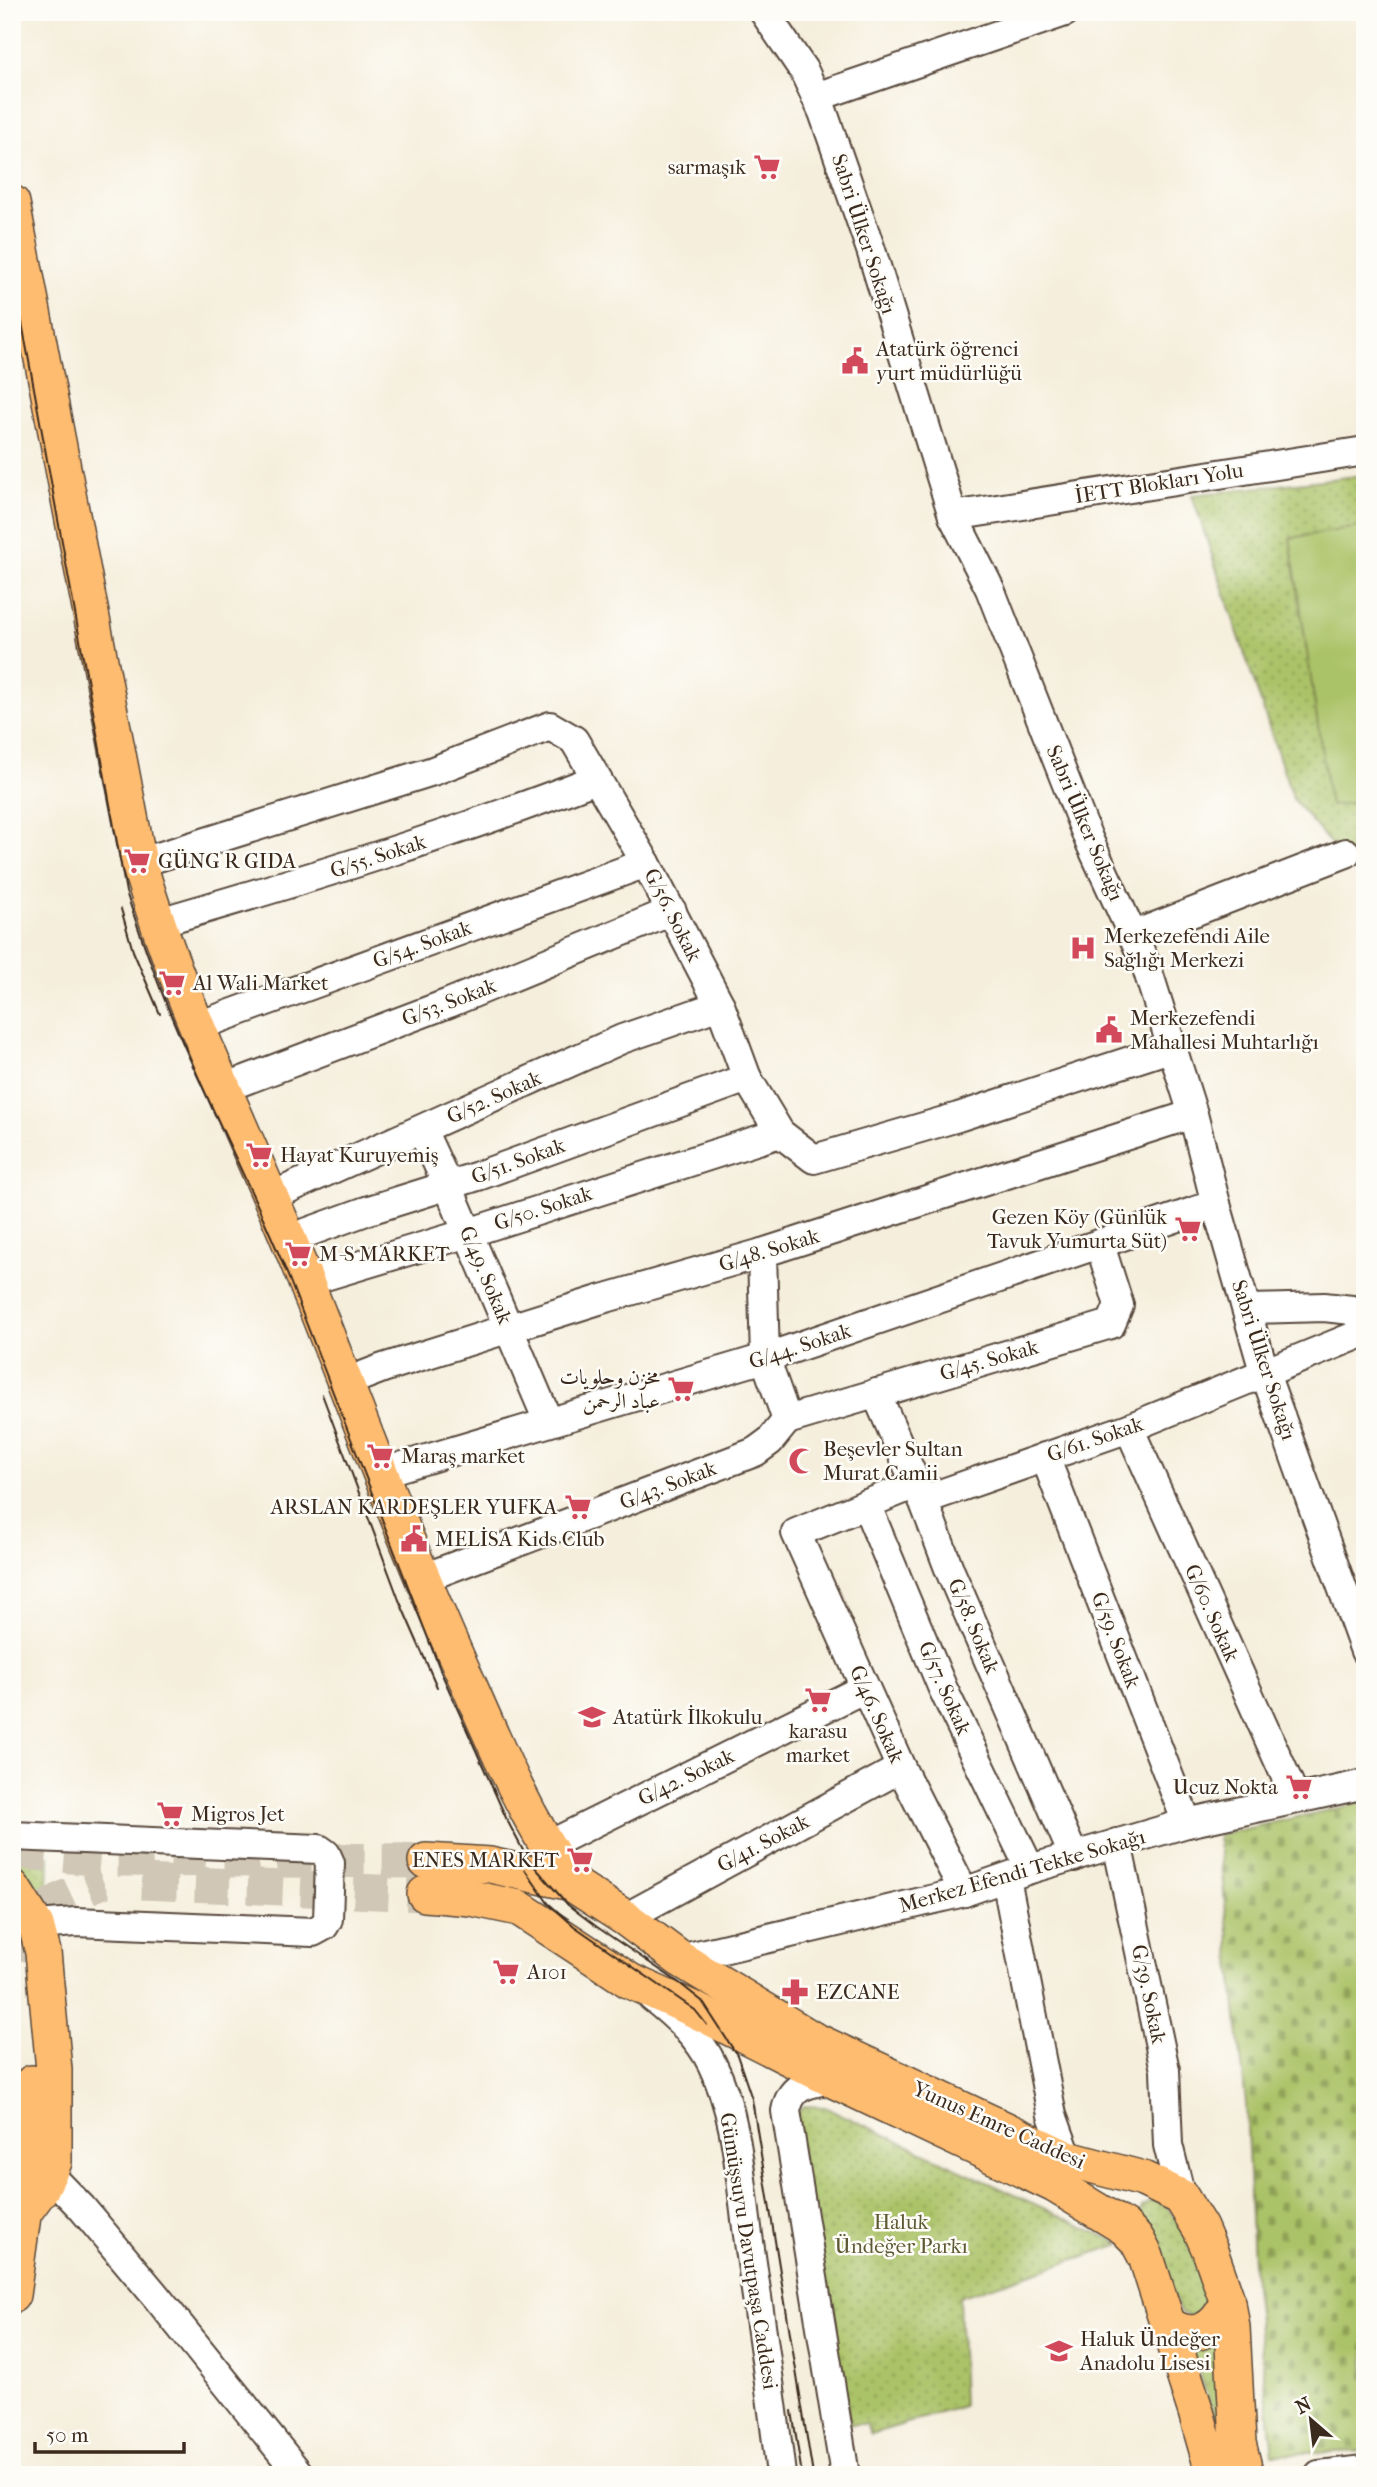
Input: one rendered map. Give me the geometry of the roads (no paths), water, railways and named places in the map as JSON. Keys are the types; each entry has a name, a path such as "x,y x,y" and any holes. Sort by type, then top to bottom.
{"main road":[{"path":"12,203 139,863 156,923 289,1239 421,1579 513,1785 545,1847 571,1883"},
{"name":"Yunus Emre Caddesi","path":"1181,2197 1143,2179 1068,2159 812,2039 680,1959 625,1918 571,1883 490,1865 426,1877 471,1898 519,1908 630,1981 1055,2185 1124,2227 1137,2240 1146,2258 1214,2475"},
{"path":"12,1886 23,1942 32,2046 32,2116 24,2212 12,2295"},
{"path":"23,1942 44,1963 54,2070 54,2162 50,2175 24,2212"},
{"path":"1124,2227 1122,2210 1127,2198 1143,2179"},
{"path":"1181,2197 1205,2239 1228,2303 1232,2327 1238,2443 1246,2475"},
{"path":"1169,2325 1178,2331 1199,2331 1212,2326 1220,2319 1228,2303"}],"street":[{"name":"Sabri Ülker Sokağı","path":"764,12 804,71 816,97 871,250 953,516 990,589 1088,838 1146,962 1193,1114 1216,1204 1265,1371 1365,1651"},
{"path":"816,97 1066,12"},
{"name":"İETT Blokları Yolu","path":"953,516 1365,451"},
{"name":"G/56. Sokak","path":"139,863 433,771 550,726 574,740 646,863 720,1005 747,1079 780,1133 814,1159 958,1117 1173,1047"},
{"name":"G/55. Sokak","path":"156,923 269,891 453,832 596,779"},
{"path":"1134,935 1346,853"},
{"name":"G/54. Sokak","path":"198,1026 646,863"},
{"name":"G/53. Sokak","path":"224,1088 449,1003 672,911"},
{"name":"G/52. Sokak","path":"270,1197 622,1039 720,1005"},
{"name":"G/51. Sokak","path":"289,1239 366,1211 448,1186 747,1079"},
{"name":"G/48. Sokak","path":"344,1384 383,1368 599,1300 762,1253 1193,1114"},
{"name":"G/49. Sokak","path":"422,1130 548,1421"},
{"name":"G/50. Sokak","path":"305,1282 780,1133"},
{"name":"G/44. Sokak","path":"380,1473 765,1358 1216,1204"},
{"name":"G/45. Sokak","path":"787,1420 1111,1324 1119,1304 1100,1245"},
{"path":"762,1253 765,1358 787,1420"},
{"path":"1248,1309 1324,1307 1352,1310 1365,1324"},
{"name":"G/61. Sokak","path":"920,1492 1045,1457 1129,1428 1365,1332"},
{"name":"G/58. Sokak","path":"876,1393 1073,1857"},
{"name":"G/43. Sokak","path":"421,1579 755,1452 770,1441 787,1420"},
{"name":"G/60. Sokak","path":"1129,1428 1295,1797"},
{"name":"G/59. Sokak","path":"1045,1457 1187,1822"},
{"path":"866,1504 920,1492"},
{"name":"G/46. Sokak","path":"866,1504 796,1532 901,1768 964,1892"},
{"name":"G/57. Sokak","path":"866,1504 1018,1874 1052,2115 1068,2159"},
{"name":"G/42. Sokak","path":"545,1847 865,1688"},
{"name":"G/41. Sokak","path":"625,1918 901,1768"},
{"name":"Merkez Efendi Tekke Sokağı","path":"680,1959 964,1892 1187,1822 1365,1784"},
{"path":"12,1836 318,1849 326,1854 330,1863 328,1919 324,1926 313,1932 101,1923 23,1942"},
{"name":"G/39. Sokak","path":"1117,1843 1165,2070 1168,2145 1181,2197"},
{"name":"Gümüşsuyu Davutpaşa Caddesi","path":"630,1981 659,2003 697,2039 712,2064 724,2095 735,2144 770,2378 781,2475"},
{"path":"831,2079 806,2084 797,2089 791,2094 786,2111 845,2475"},
{"path":"1143,2179 1155,2168 1168,2145"},
{"path":"50,2175 82,2208 155,2295 300,2475"},
{"path":"1319,2475 1365,2470"}],"tunnel":[{"path":"12,1851 105,1859 426,1861"},
{"path":"21,1961 24,1943 38,1917 59,1901 103,1881"},
{"path":"142,1882 425,1894"}],"tram line":[{"path":"12,268 126,892 150,963 178,1032 290,1281 441,1672 507,1820 527,1858 568,1905 702,2001 737,2055 752,2099 813,2475"},
{"path":"121,909 133,951 160,1014"},
{"path":"322,1394 399,1600 437,1687"},
{"path":"525,1870 548,1903 574,1926 695,2010 707,2025"},
{"path":"792,2411 802,2475"}],"place":[{"name":"sarmaşık","path":"767,167"},
{"name":"Atatürk öğrenci yurt müdürlüğü","path":"855,361"},
{"name":"GÜNG R GIDA","path":"137,861"},
{"name":"Merkezefendi Aile Sağlığı Merkezi","path":"1083,948"},
{"name":"Al Wali Market","path":"172,983"},
{"name":"Merkezefendi Mahallesi Muhtarlığı","path":"1109,1030"},
{"name":"Hayat Kuruyemiş","path":"259,1155"},
{"name":"Gezen Köy (Günlük Tavuk Yumurta Süt)","path":"1188,1229"},
{"name":"M-S MARKET","path":"298,1254"},
{"name":"مخزن وحلويات عباد الرحمن","path":"681,1389"},
{"name":"Maraş market","path":"380,1456"},
{"name":"Beşevler Sultan Murat Camii","path":"802,1461"},
{"name":"ARSLAN KARDEŞLER YUFKA","path":"578,1507"},
{"name":"MELİSA Kids Club","path":"414,1539"},
{"name":"karasu market","path":"818,1700"},
{"name":"Atatürk İlkokulu","path":"592,1717"},
{"name":"Ucuz Nokta","path":"1299,1787"},
{"name":"Migros Jet","path":"170,1814"},
{"name":"ENES MARKET","path":"580,1860"},
{"name":"A101","path":"506,1972"},
{"name":"EZCANE","path":"795,1992"},
{"name":"Haluk Ündeğer Anadolu Lisesi","path":"1059,2351"}],"park label":[{"name":"Haluk Ündeğer Parkı","path":"901,2234"}]}
